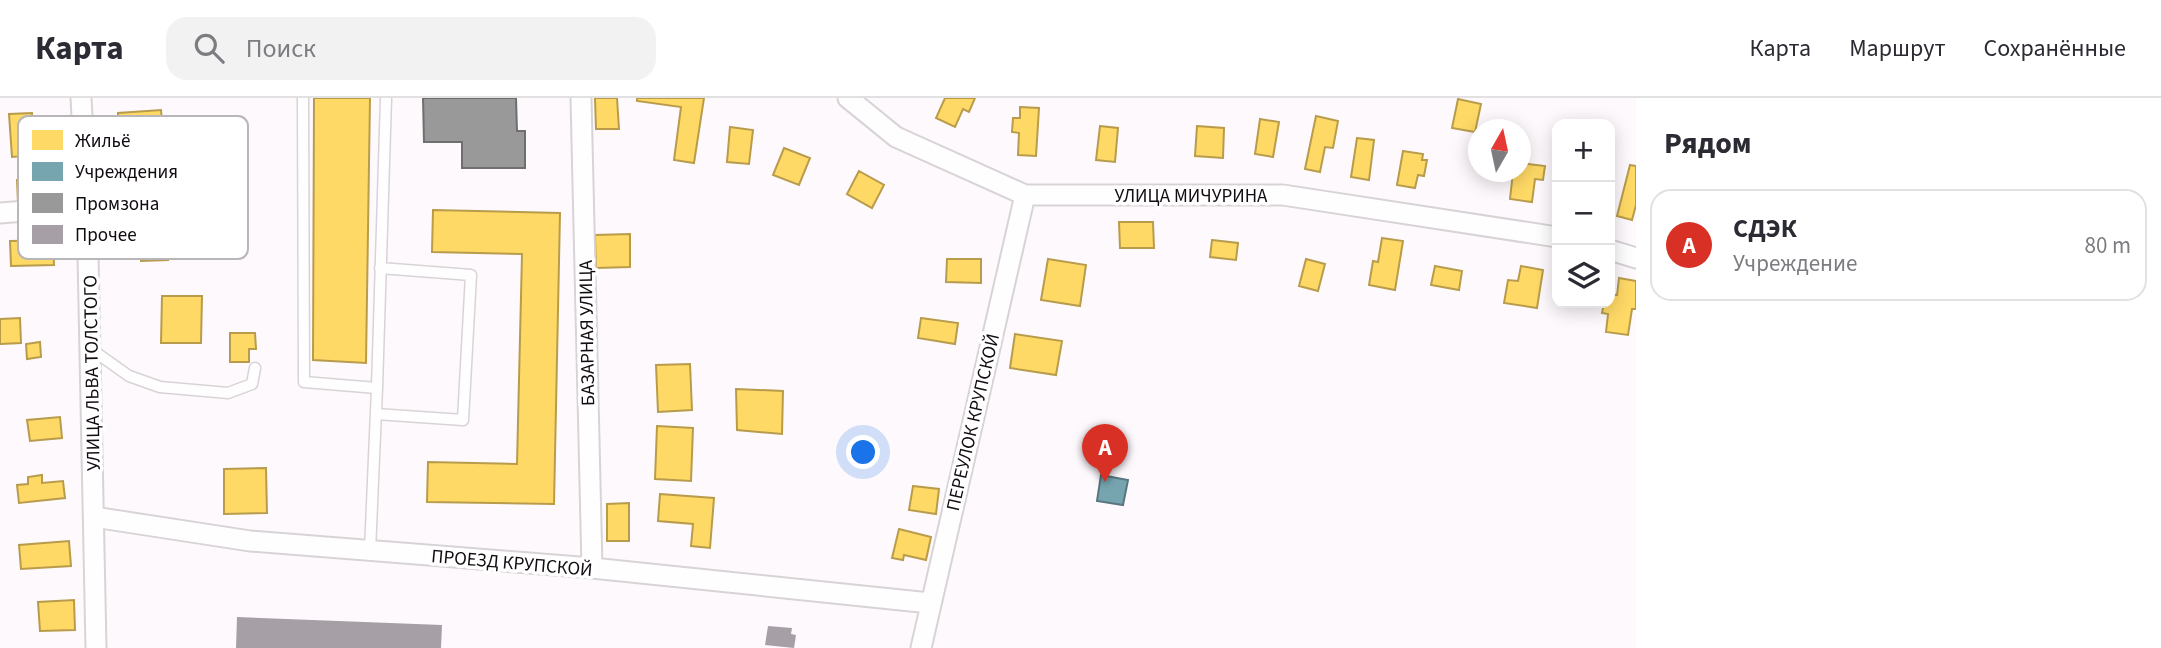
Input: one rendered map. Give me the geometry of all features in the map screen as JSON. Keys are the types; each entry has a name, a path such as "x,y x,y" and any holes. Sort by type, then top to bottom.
{"street":[{"name":"УЛИЦА ЛЬВА ТОЛСТОГО","path":"81,98 82,116"},
{"name":"БАЗАРНАЯ УЛИЦА","path":"581,98 592,568"},
{"name":"УЛИЦА МИЧУРИНА","path":"848,98 897,137 1025,195 1283,195 1552,236"},
{"name":"ПЕРЕУЛОК КРУПСКОЙ","path":"921,648 1025,195"},
{"path":"0,213 18,212"},
{"path":"1615,252 1636,258"},
{"name":"УЛИЦА ЛЬВА ТОЛСТОГО","path":"88,259 96,648"},
{"name":"ПРОЕЗД КРУПСКОЙ","path":"94,517 250,541 592,568 930,603"}],"lane":[{"path":"303,98 304,382 377,388"},
{"path":"370,551 386,98"},
{"path":"376,414 463,420 471,275 380,268"},
{"path":"90,349 129,376 160,387 228,393 252,384 255,368"}],"building: Жильё":[{"path":"314,98 370,98 366,363 313,360"},
{"path":"595,98 617,98 619,129 596,129"},
{"path":"637,98 704,98 694,163 674,160 681,107 637,101"},
{"path":"945,98 975,98 969,112 963,109 955,127 936,118"},
{"path":"1458,99 1481,104 1478,119 1468,119 1468,131 1452,128"},
{"path":"1020,107 1039,108 1036,156 1018,155 1019,133 1012,132 1013,118 1020,118"},
{"path":"161,110 162,116 118,116 118,113"},
{"path":"32,113 32,116 18,116 18,156 12,157 9,114"},
{"path":"1316,116 1338,121 1333,148 1325,147 1320,172 1305,169"},
{"path":"1260,119 1279,122 1273,157 1255,154"},
{"path":"1100,126 1118,128 1115,162 1096,160"},
{"path":"1197,126 1224,128 1223,158 1195,156"},
{"path":"730,127 753,130 749,164 727,162"},
{"path":"1357,138 1374,140 1369,180 1351,177"},
{"path":"784,148 810,158 799,185 773,175"},
{"path":"1403,151 1423,154 1422,160 1427,160 1424,176 1418,175 1415,188 1397,185"},
{"path":"1531,164 1545,166 1543,180 1535,179 1532,202 1510,199 1512,182 1531,182"},
{"path":"1630,165 1636,166 1636,205 1632,220 1617,216"},
{"path":"859,171 884,185 872,208 847,194"},
{"path":"433,210 560,213 554,504 427,502 428,462 517,464 522,254 432,252"},
{"path":"1119,222 1153,222 1154,248 1120,248"},
{"path":"630,234 630,267 596,268 595,235"},
{"path":"1382,238 1403,241 1395,290 1369,285 1373,261 1378,262"},
{"path":"1212,240 1238,243 1236,260 1210,257"},
{"path":"10,241 18,241 18,259 54,259 54,265 11,266"},
{"path":"141,259 168,260 141,261"},
{"path":"947,259 981,259 981,283 946,282"},
{"path":"1048,259 1086,265 1080,306 1041,300"},
{"path":"1306,259 1325,264 1318,291 1299,286"},
{"path":"1435,266 1462,271 1459,290 1431,285"},
{"path":"1521,266 1543,270 1537,308 1504,303 1508,280 1518,281"},
{"path":"1619,278 1636,281 1636,309 1632,309 1628,335 1606,332 1608,314 1602,313 1603,308 1615,308"},
{"path":"162,296 202,296 201,343 161,343"},
{"path":"20,318 21,343 0,344 0,319"},
{"path":"921,318 958,323 955,344 918,338"},
{"path":"230,333 255,333 256,349 249,349 249,362 230,362"},
{"path":"1015,334 1062,341 1056,375 1010,368"},
{"path":"40,342 41,357 27,359 26,344"},
{"path":"690,364 692,410 658,412 656,365"},
{"path":"736,389 783,391 782,434 737,430"},
{"path":"60,417 62,438 30,441 27,420"},
{"path":"657,426 693,428 691,481 655,479"},
{"path":"266,468 267,513 224,514 224,469"},
{"path":"42,475 42,483 63,481 65,498 19,503 17,485 28,484 28,477"},
{"path":"913,486 939,489 936,514 909,510"},
{"path":"660,494 714,498 710,548 691,546 693,524 658,521"},
{"path":"629,503 629,541 607,541 607,504"},
{"path":"899,529 931,537 926,560 904,555 903,560 892,558"},
{"path":"69,541 71,566 21,569 19,545"},
{"path":"74,600 75,630 40,631 38,602"}],"building: Учреждения":[{"path":"1101,475 1128,480 1123,505 1097,501"}],"building: Промзона":[{"path":"423,98 516,98 517,131 525,131 525,168 462,168 462,142 424,142"}],"building: Прочее":[{"path":"237,617 442,625 441,648 236,648"},
{"path":"768,626 792,628 791,634 796,635 794,648 765,645"}],"place":[{"name":"СДЭК","path":"1105,482"}]}
